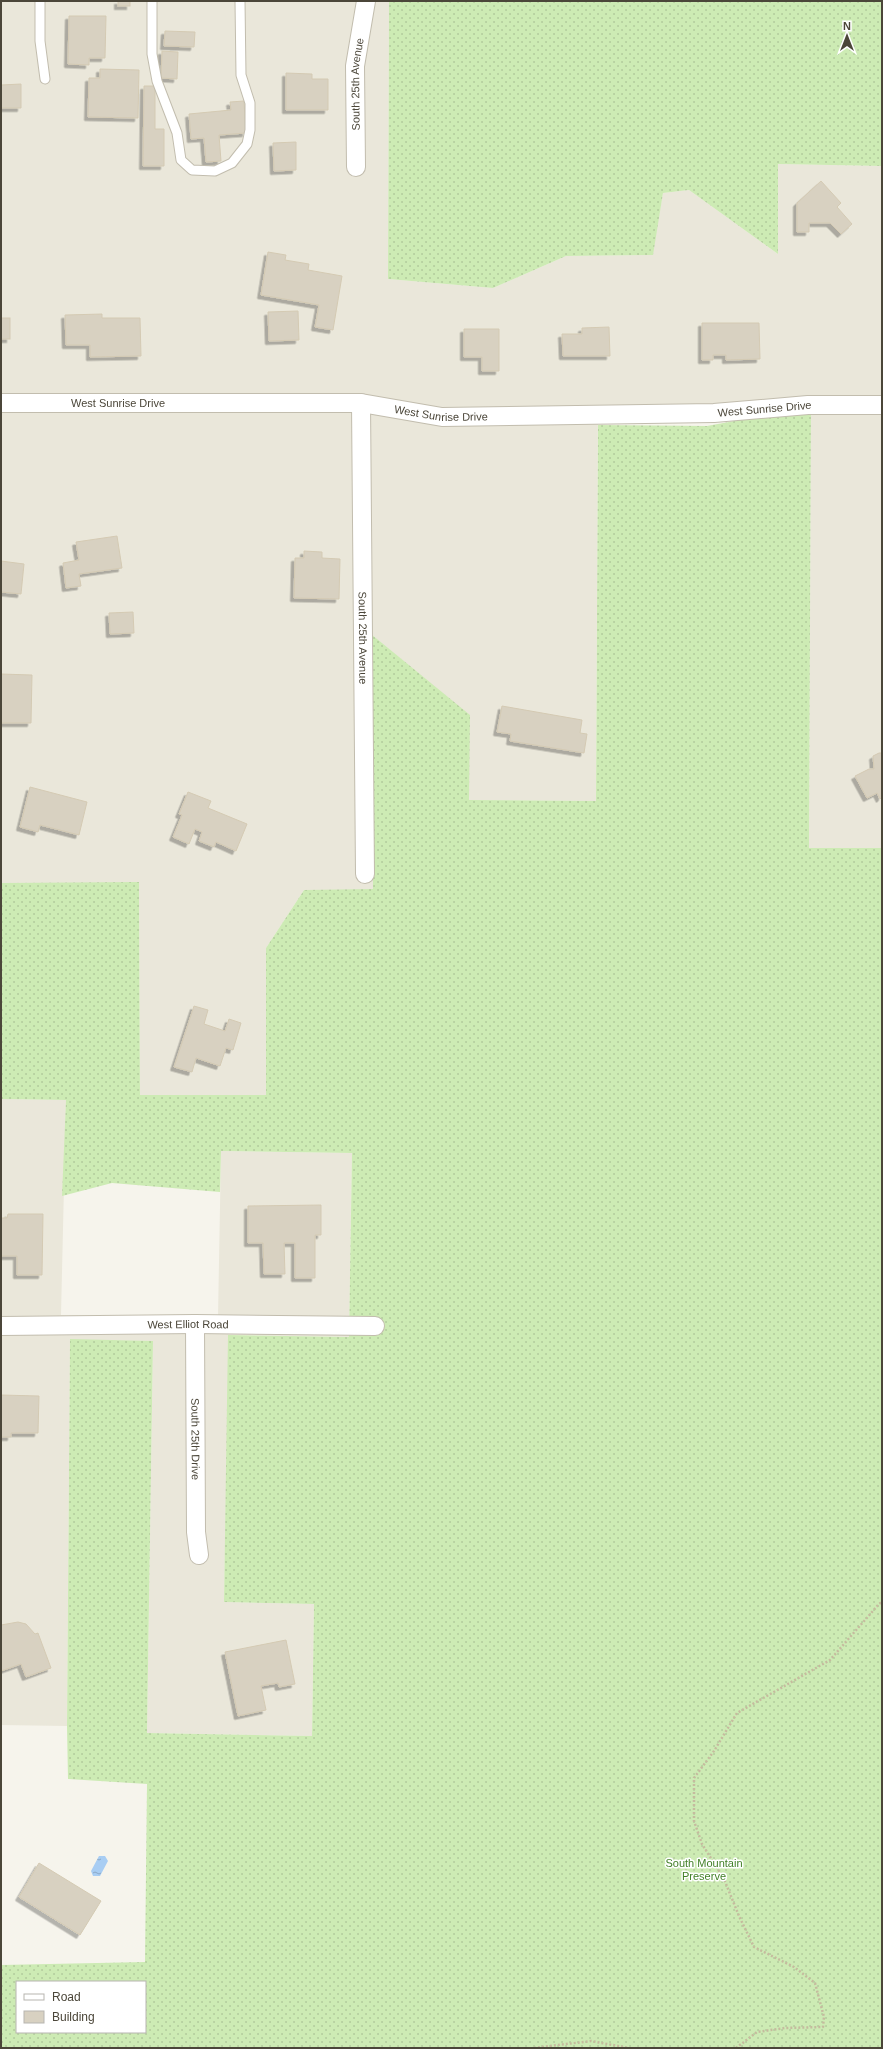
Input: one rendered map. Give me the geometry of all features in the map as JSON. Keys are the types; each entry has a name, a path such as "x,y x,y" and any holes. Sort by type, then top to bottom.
{"street":[{"name":"South 25th Avenue","path":"356,167 355,66 366,1"},
{"name":"West Sunrise Drive","path":"1,403 361,403 442,417 714,413 808,405 882,405"},
{"name":"South 25th Avenue","path":"361,403 365,874"},
{"name":"West Elliot Road","path":"1,1326 195,1324 375,1326"},
{"name":"South 25th Drive","path":"195,1324 196,1532 199,1555"}],"lane":[{"path":"40,1 40,41 45,79"},
{"path":"152,1 152,54 156,81 177,133 181,160 192,170 215,171 232,163 247,144 250,130 250,103 241,75 240,1"}],"path":[{"path":"736,2048 757,2032 785,2028 823,2027 824,2017 815,1983 794,1967 754,1947 724,1879 702,1844 694,1821 694,1778 737,1713 830,1660 882,1602"},
{"path":"534,2048 591,2041 629,2048"}],"shaded area":[{"path":"1,1 389,1 388,279 493,288 566,256 652,255 663,193 689,190 778,254 778,164 882,166 882,848 809,848 811,408 598,407 596,801 469,800 469,715 372,635 373,890 304,890 266,948 266,1095 140,1095 139,883 1,883"},
{"path":"1,1099 66,1100 61,1315 218,1317 221,1151 352,1153 349,1337 229,1335 224,1602 314,1604 312,1736 147,1733 153,1341 70,1340 67,1726 1,1725"}],"green space":[{"path":"389,1 882,1 882,166 778,164 778,254 689,190 663,193 653,255 566,256 493,288 388,279"},
{"name":"South Mountain Preserve","path":"811,407 809,848 882,848 882,2048 1,2048 1,1965 145,1962 147,1784 68,1779 67,1726 70,1339 153,1341 147,1733 312,1736 314,1604 224,1602 228,1335 349,1337 352,1153 221,1151 220,1192 112,1183 62,1196 66,1100 1,1099 1,883 139,882 140,1095 266,1095 266,948 304,890 373,889 371,634 470,715 469,800 596,801 598,425 707,426"}],"water":[{"path":"99,1856 105,1856 108,1861 100,1876 93,1876 91,1871"}],"building":[{"path":"118,1 130,1 130,6 118,6"},
{"path":"69,16 106,16 105,58 89,58 89,65 68,64"},
{"path":"165,31 195,32 194,47 164,46"},
{"path":"162,51 178,52 177,79 161,78"},
{"path":"100,69 139,70 138,118 88,117 89,78 100,78"},
{"path":"286,73 312,74 312,79 328,79 328,110 286,110"},
{"path":"21,84 21,108 1,108 1,85"},
{"path":"144,86 155,86 155,129 164,129 164,166 143,166"},
{"path":"244,101 246,133 219,135 221,161 206,162 204,138 191,139 189,114 231,110 230,102"},
{"path":"296,142 296,170 274,171 273,143"},
{"path":"821,181 841,203 837,207 852,224 841,234 830,223 809,223 809,232 797,232 797,203"},
{"path":"268,252 286,255 285,260 309,264 308,270 342,276 333,330 315,327 319,305 261,295"},
{"path":"298,311 299,340 269,341 268,312"},
{"path":"102,314 102,318 140,318 141,356 90,357 90,345 66,345 65,315"},
{"path":"1,318 10,318 10,339 1,339"},
{"path":"702,323 759,323 760,359 726,360 726,355 713,355 713,360 702,360"},
{"path":"609,327 610,356 563,356 562,334 582,334 582,328"},
{"path":"464,329 499,329 499,371 482,371 482,357 464,357"},
{"path":"117,536 122,568 79,574 81,586 66,588 63,563 79,560 76,542"},
{"path":"304,551 322,552 322,558 340,559 339,599 294,598 295,558 304,558"},
{"path":"1,561 24,564 21,594 1,592"},
{"path":"133,612 134,633 110,634 109,613"},
{"path":"1,674 32,675 31,723 1,723"},
{"path":"502,706 582,720 580,733 587,734 584,753 510,741 511,734 497,732"},
{"path":"882,753 882,797 880,799 877,793 867,798 855,776 869,769 874,769 873,756"},
{"path":"30,787 87,802 79,835 40,825 38,832 20,827"},
{"path":"188,792 211,801 208,808 247,824 236,851 216,842 214,847 199,841 202,832 195,829 189,844 173,837 182,815 179,814"},
{"path":"194,1006 208,1010 204,1024 225,1031 229,1019 241,1023 233,1050 226,1048 220,1066 196,1058 192,1072 174,1067"},
{"path":"321,1205 321,1235 315,1235 315,1278 295,1278 295,1243 284,1243 285,1274 264,1274 263,1243 248,1243 248,1206"},
{"path":"8,1214 43,1214 42,1275 17,1275 17,1256 1,1256 1,1218 7,1218"},
{"path":"1,1395 39,1396 38,1433 11,1433 11,1437 1,1437"},
{"path":"18,1622 26,1624 35,1634 38,1633 51,1668 26,1677 21,1664 1,1671 1,1625"},
{"path":"286,1640 295,1684 279,1687 278,1683 261,1686 266,1710 238,1716 225,1652"},
{"path":"39,1863 101,1901 80,1935 19,1897"}]}
